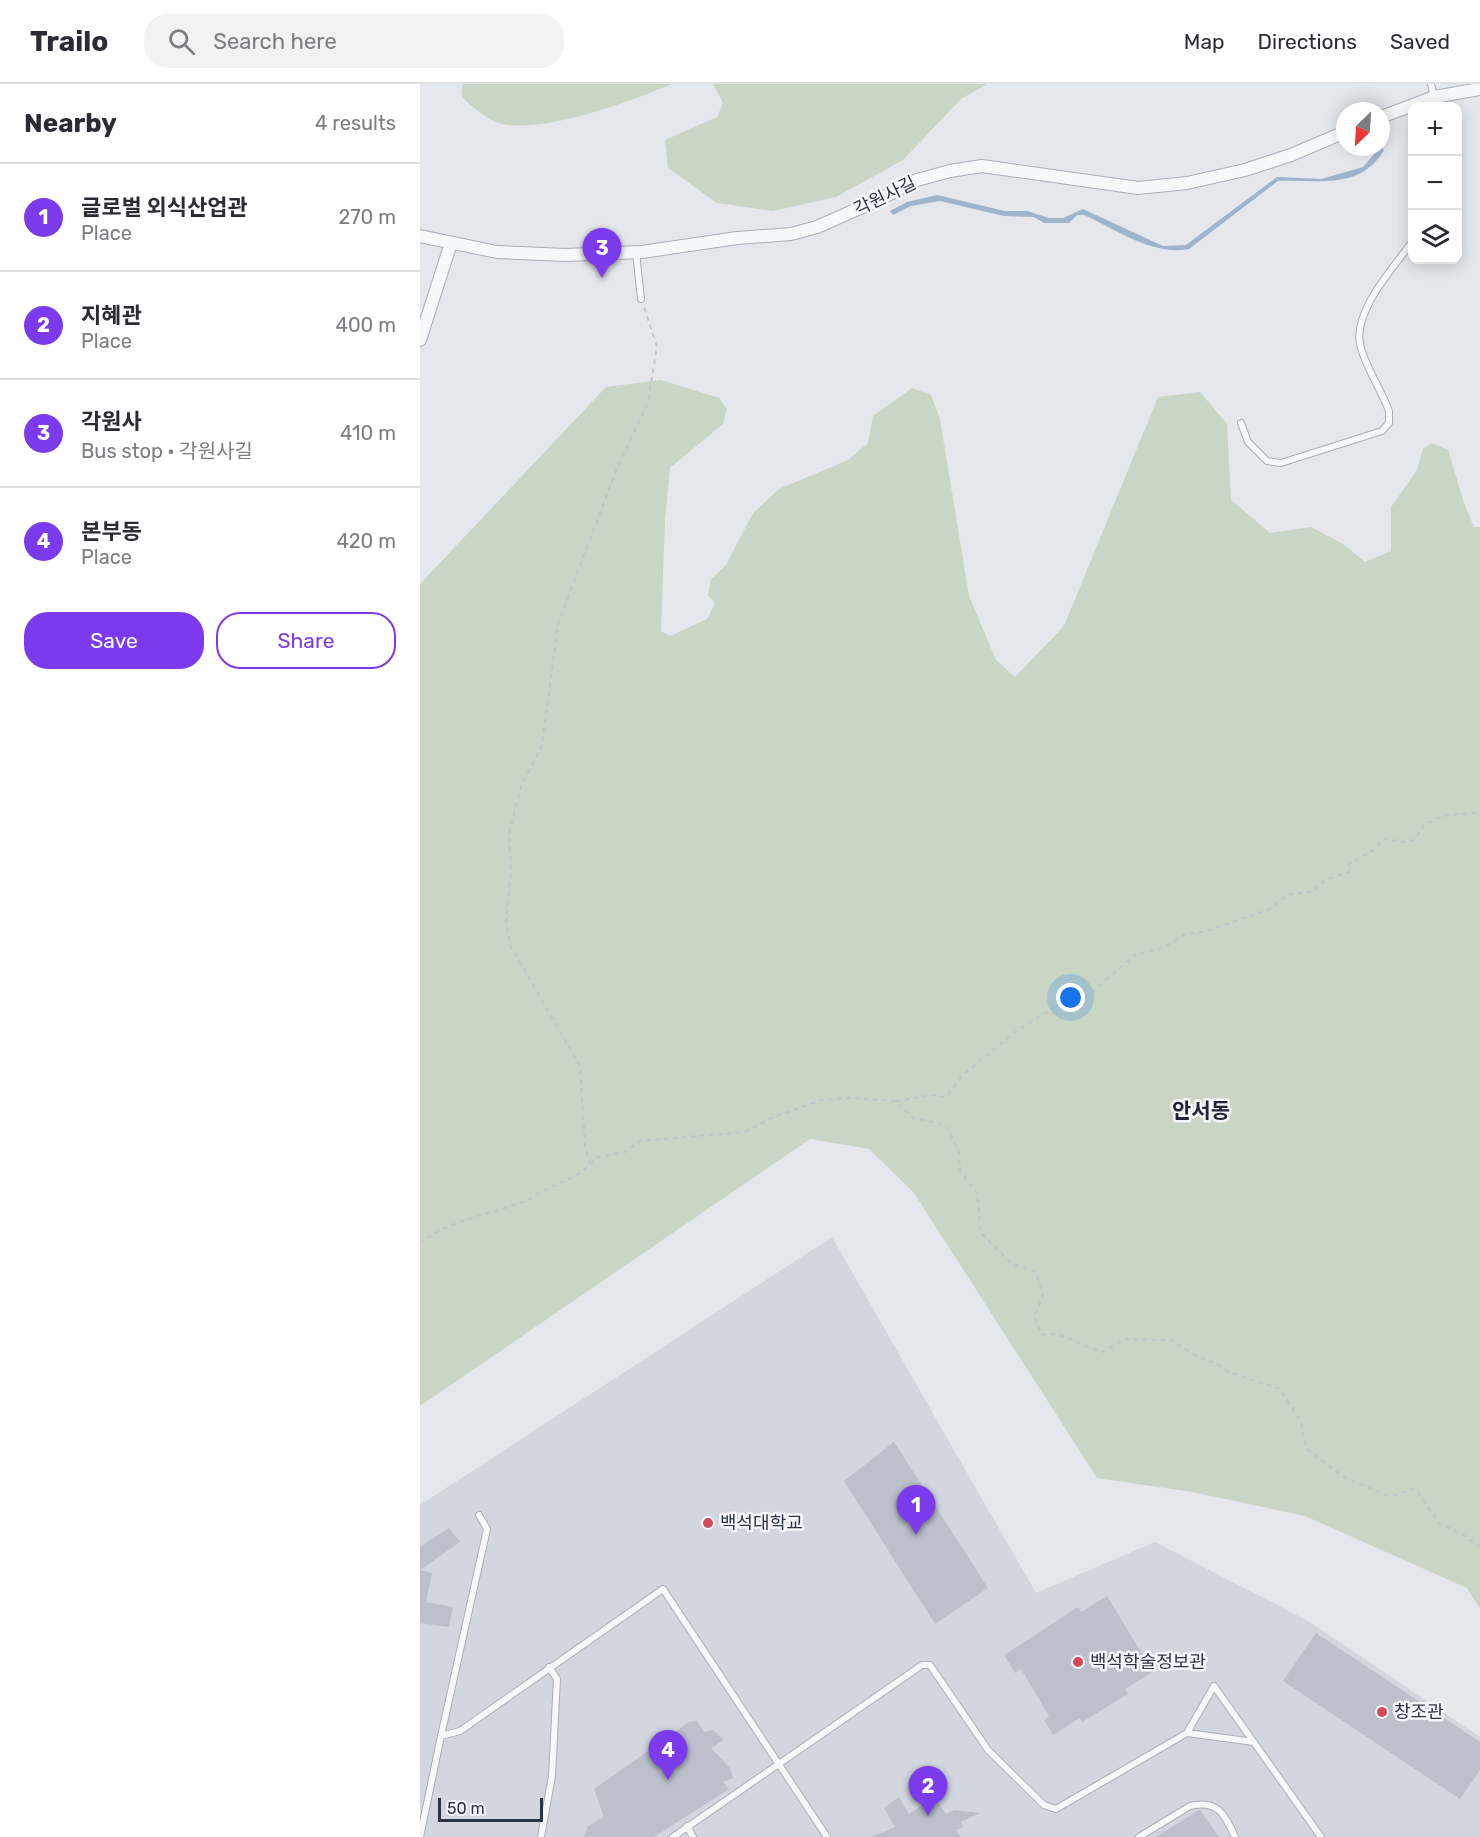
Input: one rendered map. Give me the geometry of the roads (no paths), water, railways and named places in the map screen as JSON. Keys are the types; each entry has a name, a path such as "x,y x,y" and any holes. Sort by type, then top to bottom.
{"street":[{"path":"1435,102 1480,89"},
{"path":"1390,114 1408,110"},
{"name":"각원사길","path":"420,236 497,252 565,255 636,252 737,238 791,234 817,227 878,201 917,180 950,171 982,166 1138,188 1187,183 1291,155 1336,136"},
{"path":"420,340 451,243"}],"lane":[{"path":"1431,84 1435,102"},
{"path":"1241,423 1248,442 1267,461 1281,463 1382,431 1389,423 1389,411 1359,344 1361,323 1372,298 1408,249"},
{"path":"636,252 641,299"},
{"path":"420,1837 487,1529 479,1515"},
{"path":"441,1736 460,1731 663,1589 827,1837"},
{"path":"673,1837 778,1762 922,1665 930,1665 988,1750 1044,1805 1056,1809 1187,1733 1214,1686 1321,1837"},
{"path":"541,1837 552,1776 557,1679 549,1667"},
{"path":"1187,1733 1254,1742"},
{"path":"1139,1837 1190,1806 1199,1803 1224,1812 1234,1837"},
{"path":"687,1826 693,1837"}],"water":[{"path":"1372,156 1379,156 1363,172 1350,177 1323,181 1278,181 1189,249 1162,249 1149,245 1084,215 1077,215 1069,223 1044,223 1034,217 1004,216 940,201 911,206 893,215 890,211 907,202 937,195 1005,211 1027,211 1049,218 1063,218 1083,209 1163,246 1186,245 1277,177 1321,179 1363,167"}],"place":[{"name":"각원사","path":"602,278"},
{"name":"백석대학교","path":"708,1523"},
{"name":"글로벌 외식산업관","path":"916,1535"},
{"name":"백석학술정보관","path":"1078,1662"},
{"name":"창조관","path":"1382,1712"},
{"name":"본부동","path":"668,1780"},
{"name":"지혜관","path":"928,1816"}],"district":[{"name":"안서동","path":"1201,1111"}]}
